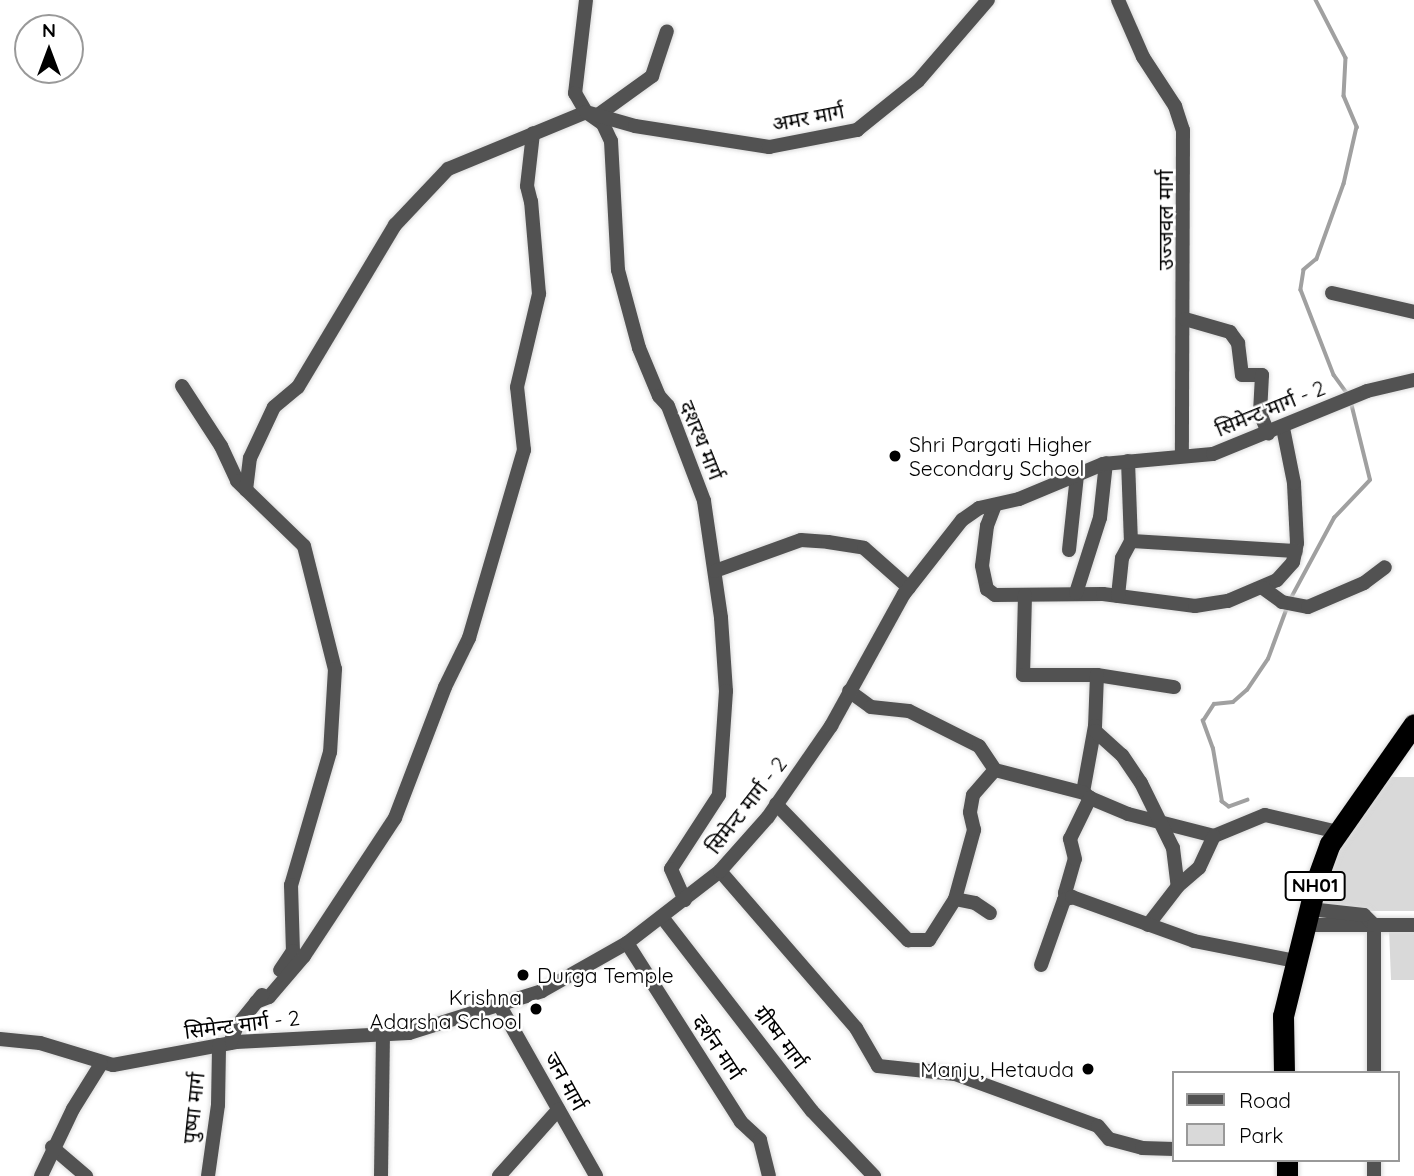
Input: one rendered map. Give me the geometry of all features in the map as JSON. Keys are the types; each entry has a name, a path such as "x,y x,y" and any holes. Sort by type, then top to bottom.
{"highway":[{"name":"NH01","path":"1284,1071 1283,1016 1307,917 1338,832 1414,724"}],"street":[{"name":"दशरथ मार्ग","path":"586,0 575,93 603,124 611,141 618,270 639,348 659,396 668,406 704,501 715,571 726,691 719,795 671,869 685,900"},
{"name":"अमर मार्ग","path":"592,113 635,126 769,147 857,130 918,81 988,0"},
{"name":"उज्जवल मार्ग","path":"1118,0 1143,57 1175,106 1183,130 1185,319 1182,455"},
{"path":"246,490 250,457 274,407 298,387 405,211 448,169 533,132 592,113 652,76 667,32"},
{"path":"256,1002 269,997 304,956 395,818 445,687 469,638 485,576 502,536 526,439 517,387 538,301 531,202 527,186 533,132"},
{"path":"1332,293 1414,312"},
{"path":"1185,319 1230,332 1238,343 1242,375 1262,375 1260,413 1268,433"},
{"name":"सिमेन्ट मार्ग - 2","path":"0,1039 40,1043 101,1065 224,1044 409,1033 542,991 627,943 720,872 776,804 831,726 909,588 962,520 1106,463 1213,454 1283,428 1367,391 1414,380"},
{"path":"182,386 246,490 304,546 317,608 327,625 336,695 330,752 290,885 293,951 224,1044"},
{"path":"995,505 987,526 982,566 987,589 995,595 1076,593 1195,606 1228,601 1264,588 1293,562 1296,551 1292,454 1283,428"},
{"path":"1118,596 1124,550 1131,541 1128,461"},
{"path":"1076,593 1100,518 1106,463"},
{"path":"1069,550 1077,475"},
{"path":"715,571 801,540 828,542 864,548 909,588"},
{"path":"1131,541 1296,551"},
{"path":"1264,588 1287,604 1308,607 1364,583 1385,567"},
{"path":"1025,595 1023,675 1097,675 1174,687"},
{"path":"1097,675 1095,731 1087,796 1070,839 1075,859 1065,893 1070,898 1194,941 1296,961"},
{"path":"849,691 871,707 909,711 979,746 995,770 1087,796 1158,821 1214,836 1265,815 1338,832"},
{"path":"1095,731 1131,766 1173,848 1178,886"},
{"path":"776,804 908,940 929,940 954,899 974,830 970,812 973,795 995,770"},
{"path":"1148,925 1178,886 1199,869 1214,836"},
{"path":"720,872 856,1028 878,1066 955,1074 1098,1126 1109,1139 1142,1148 1172,1149"},
{"path":"1041,965 1064,900 1070,898"},
{"path":"954,899 975,903 990,913"},
{"name":"ग्रीष्म मार्ग","path":"662,917 812,1111 874,1176"},
{"path":"1307,917 1374,925 1414,925"},
{"path":"1374,925 1374,1071"},
{"name":"दर्शन मार्ग","path":"627,943 741,1122 760,1140 769,1176"},
{"name":"जन मार्ग","path":"500,1006 596,1176"},
{"path":"381,1176 383,1034"},
{"name":"पुष्पा मार्ग","path":"208,1176 224,1044"},
{"path":"41,1176 52,1147 101,1065"},
{"path":"499,1176 558,1110"},
{"path":"52,1147 86,1176"}],"green space":[{"path":"1391,777 1414,777 1414,911 1319,911 1340,846"},
{"path":"1389,928 1414,928 1414,980 1391,980"}],"waterway":[{"path":"1316,0 1346,58 1344,96 1357,127 1344,184 1317,259 1304,270 1301,290 1334,375 1349,396"},
{"path":"1291,598 1334,518 1370,480 1351,403"},
{"path":"1248,800 1229,807 1222,802 1213,749 1203,721 1214,704 1233,702 1247,690 1268,659 1288,605"}],"place":[{"name":"Shri Pargati Higher Secondary School","path":"895,456"},
{"name":"Durga Temple","path":"523,975"},
{"name":"Krishna Adarsha School","path":"536,1009"},
{"name":"Manju, Hetauda","path":"1088,1069"}]}
